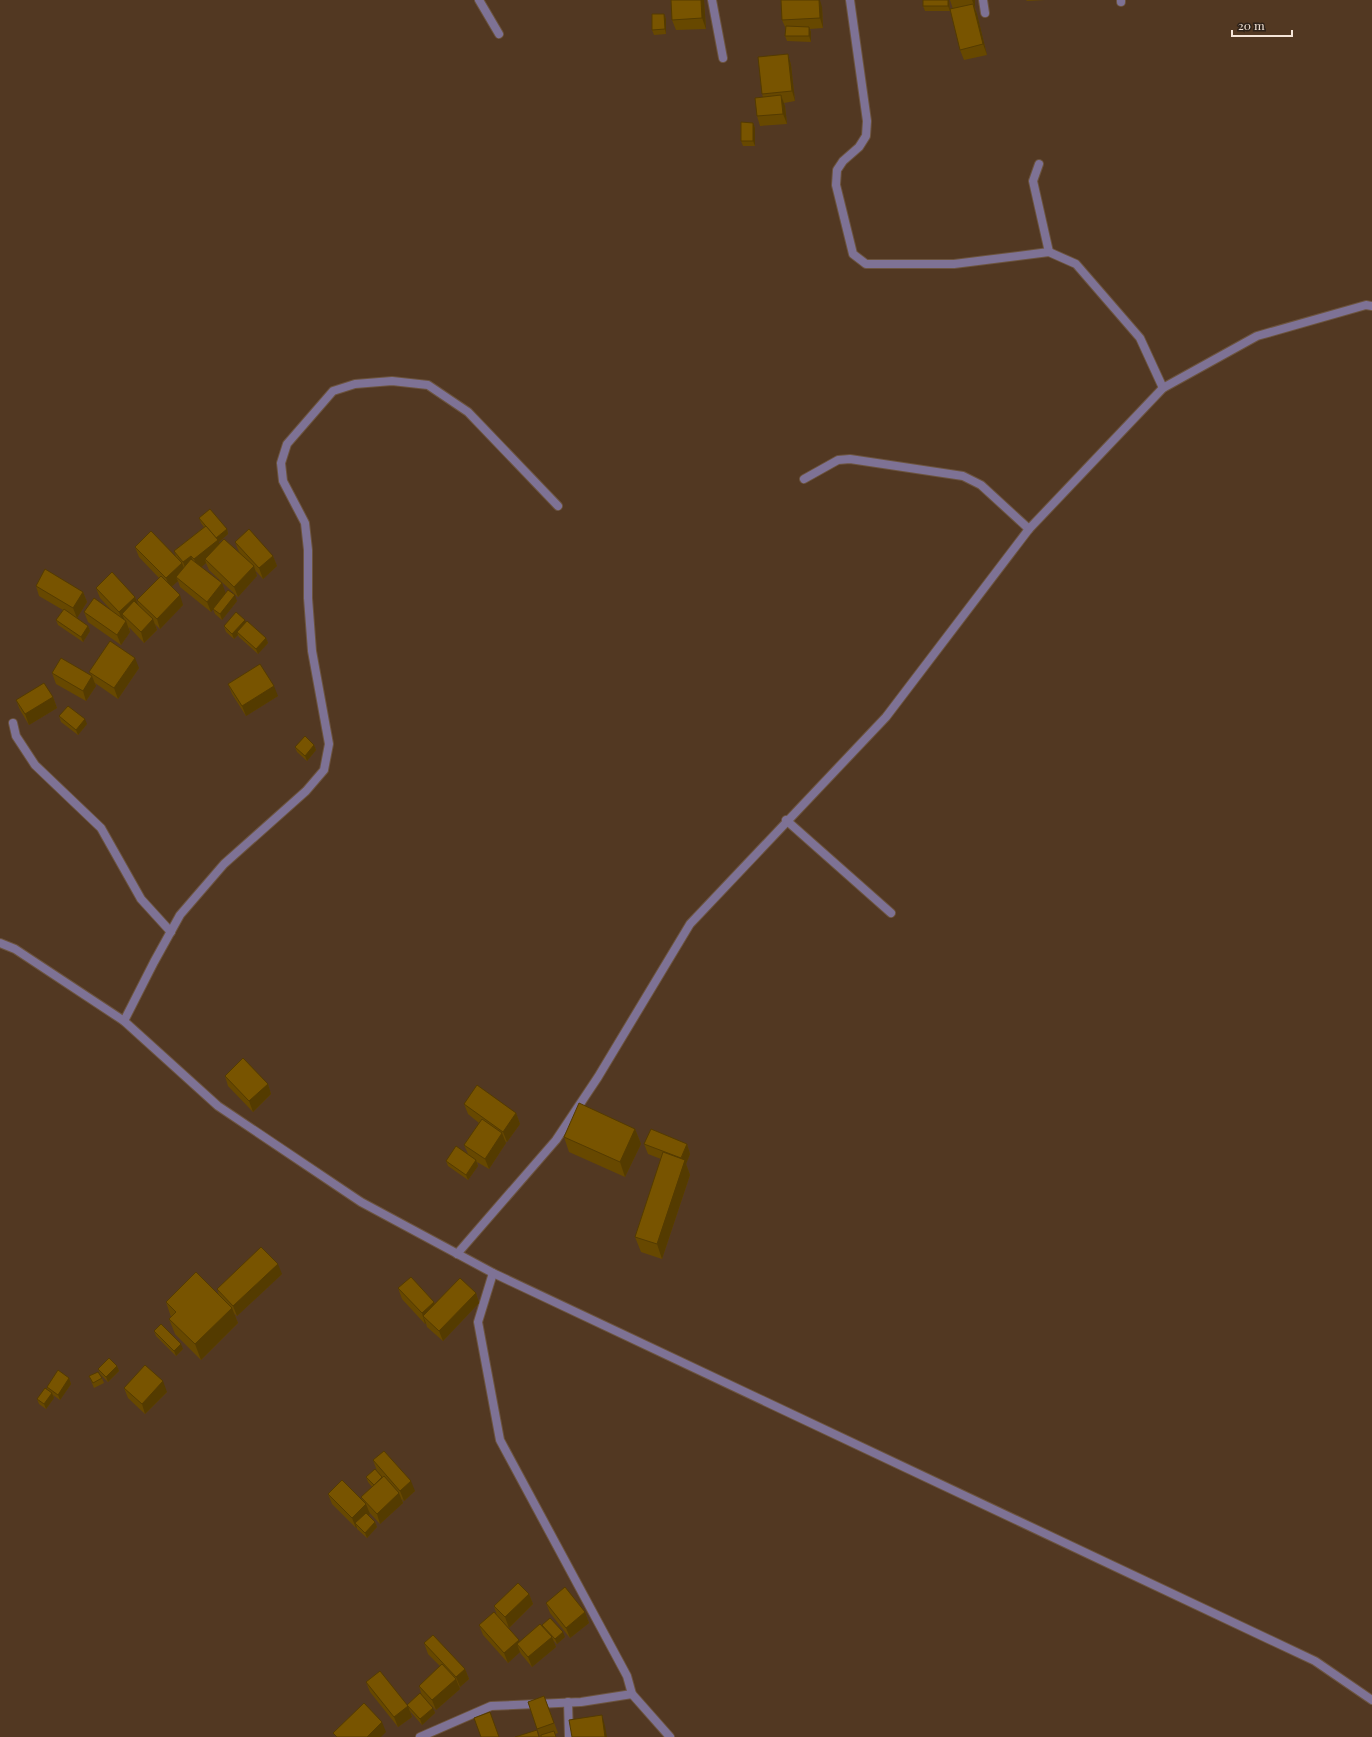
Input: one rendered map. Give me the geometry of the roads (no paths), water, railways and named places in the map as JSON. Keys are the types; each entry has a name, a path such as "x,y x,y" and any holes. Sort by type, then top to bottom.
{"street":[{"path":"479,0 499,34"},
{"path":"712,0 723,58"},
{"path":"850,0 867,121 866,136 859,148 843,160 837,170 836,185 853,254 866,264 954,264 1049,252 1076,264 1140,338 1163,388"},
{"path":"983,0 985,13"},
{"path":"1039,164 1033,181 1049,252"},
{"path":"458,1254 556,1140 598,1078 690,924 786,820 886,717 1029,529 1163,388 1257,336 1366,305 1372,306"},
{"path":"124,1021 180,915 224,864 306,791 324,770 329,744 312,651 308,598 308,550 305,523 283,481 281,463 287,444 333,391 355,384 392,381 428,385 468,412 558,506"},
{"path":"804,479 838,460 850,459 932,470 963,476 981,485 1029,529"},
{"path":"13,723 16,736 35,765 101,828 141,898 171,932"},
{"path":"786,820 891,913"},
{"path":"0,943 15,949 124,1021 218,1106 361,1202 493,1273 1315,1661 1372,1700"},
{"path":"493,1273 478,1322 500,1440 627,1676 632,1694 670,1737"},
{"path":"420,1737 491,1706 568,1702 632,1694"},
{"path":"568,1702 569,1737"}]}
